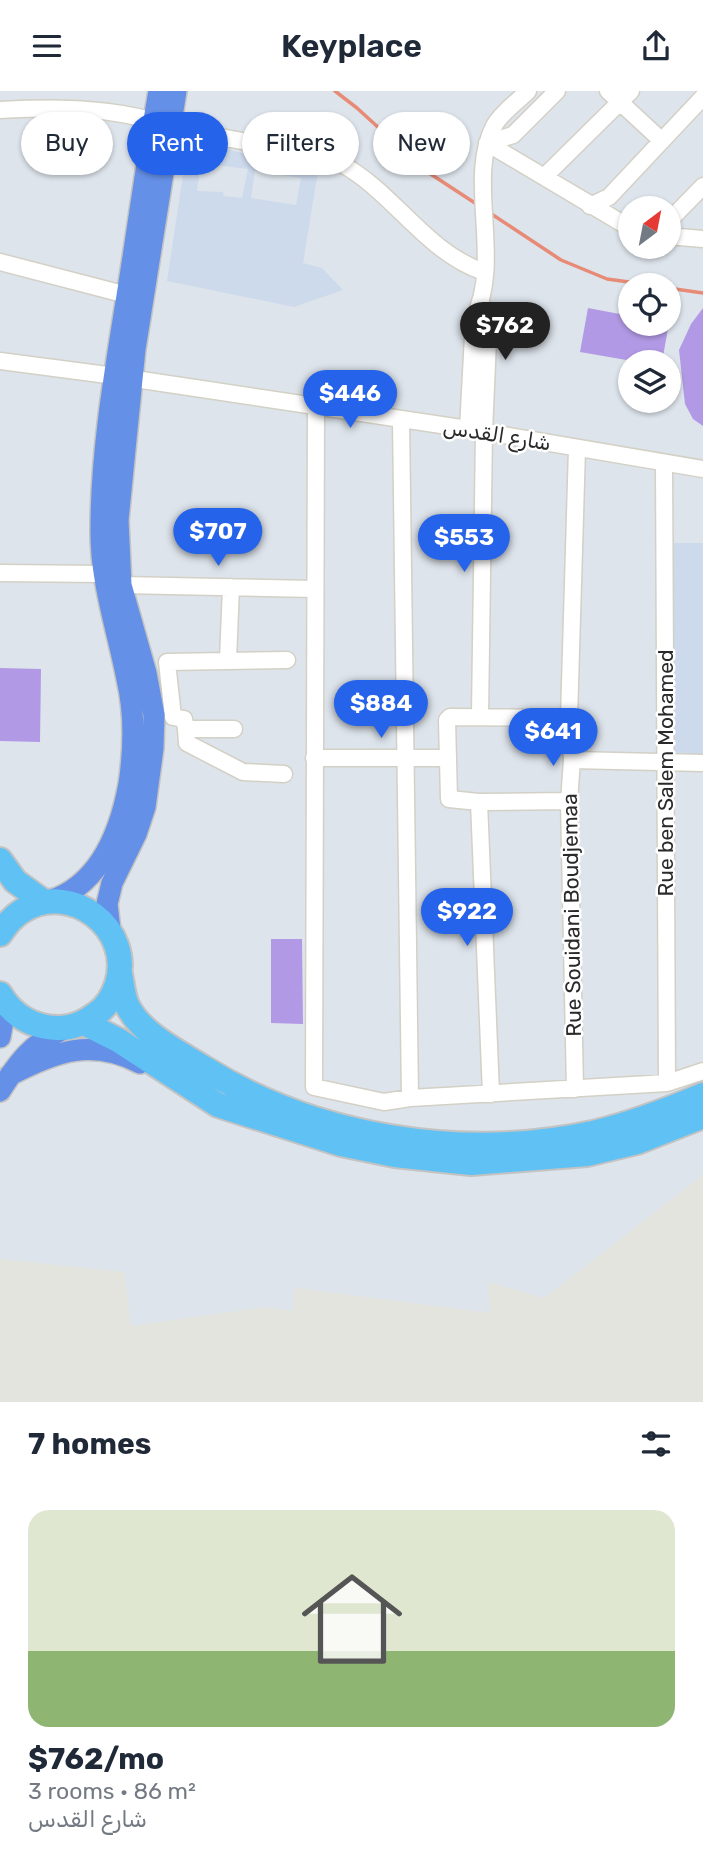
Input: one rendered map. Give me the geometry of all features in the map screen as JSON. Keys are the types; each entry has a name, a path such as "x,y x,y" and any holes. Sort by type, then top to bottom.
{"highway":[{"path":"0,860 15,881 47,902"},
{"path":"3,921 47,902 68,902 84,907 99,917 110,930 120,959 126,1003 139,1023 215,1075 262,1098 346,1128 399,1138 453,1144 498,1145 593,1133 703,1095"},
{"path":"74,1026 101,1011 114,994 120,974"},
{"path":"3,1000 22,1019 42,1028 74,1026 118,1040 218,1105 341,1144 395,1155 471,1163 587,1154 637,1142 703,1116"}],"main road":[{"path":"159,91 161,112"},
{"path":"167,112 176,91"},
{"path":"110,930 107,904 145,807 150,781 154,715 130,650 112,580 118,520 127,295 151,175"},
{"path":"123,377 154,175"},
{"path":"47,902 67,895 87,880 103,858 114,836 128,785 133,724 128,681 130,650"},
{"path":"0,1037 3,1000"},
{"path":"5,1083 19,1062 41,1040 74,1026"},
{"path":"5,1083 50,1056 78,1049 100,1049 121,1054 218,1105"}],"street":[{"path":"480,716 474,318 481,303 487,234 482,166 495,124 528,91"},
{"path":"487,143 513,135 557,91"},
{"path":"544,177 620,95 662,141"},
{"path":"590,206 610,197 703,97"},
{"path":"0,110 58,108 127,114"},
{"path":"228,139 320,155 341,164 372,187 440,248 471,268 484,272"},
{"path":"487,143 618,221"},
{"path":"681,209 703,186"},
{"path":"681,237 703,239"},
{"path":"0,262 127,295"},
{"name":"شارع القدس","path":"0,361 476,430 703,469"},
{"path":"316,406 314,1087 384,1102 410,1098 667,1083 703,1071"},
{"path":"401,419 410,1098"},
{"name":"Rue Souidani Boudjemaa","path":"575,1089 569,801 572,760 569,718 577,448"},
{"name":"Rue ben Salem Mohamed","path":"664,463 667,1083"},
{"path":"0,573 231,587 314,589"},
{"path":"228,660 231,587"},
{"path":"284,774 243,772 187,743 184,719 173,716 167,661 287,660"},
{"path":"569,718 448,718 447,758 449,799 569,801"},
{"path":"187,729 234,729"},
{"path":"314,758 447,758"},
{"path":"572,760 703,763"},
{"path":"479,801 491,1094"}],"shaded area":[{"path":"228,149 242,153 242,168 228,166"},
{"path":"183,175 199,175 197,191 223,192 224,196 242,198 247,175 254,175 251,198 296,205 301,178 281,175 317,175 303,263 322,268 343,290 294,307 167,281"},
{"path":"588,308 618,314 618,336 667,336 664,350 618,350 618,359 580,352"},
{"path":"703,308 703,426 693,419 685,404 679,350 691,324"},
{"path":"673,543 703,543 703,755 672,755"},
{"path":"0,668 41,669 40,742 0,741"},
{"path":"271,939 302,939 303,1024 271,1023"},
{"path":"703,1175 703,1402 0,1402 0,1259 124,1272 131,1326 266,1307 293,1311 295,1288 490,1313 488,1282 544,1298"}],"waterway":[{"path":"335,91 426,171 478,205"},
{"path":"490,213 561,260 607,279 618,280"},
{"path":"681,290 703,293"}]}
